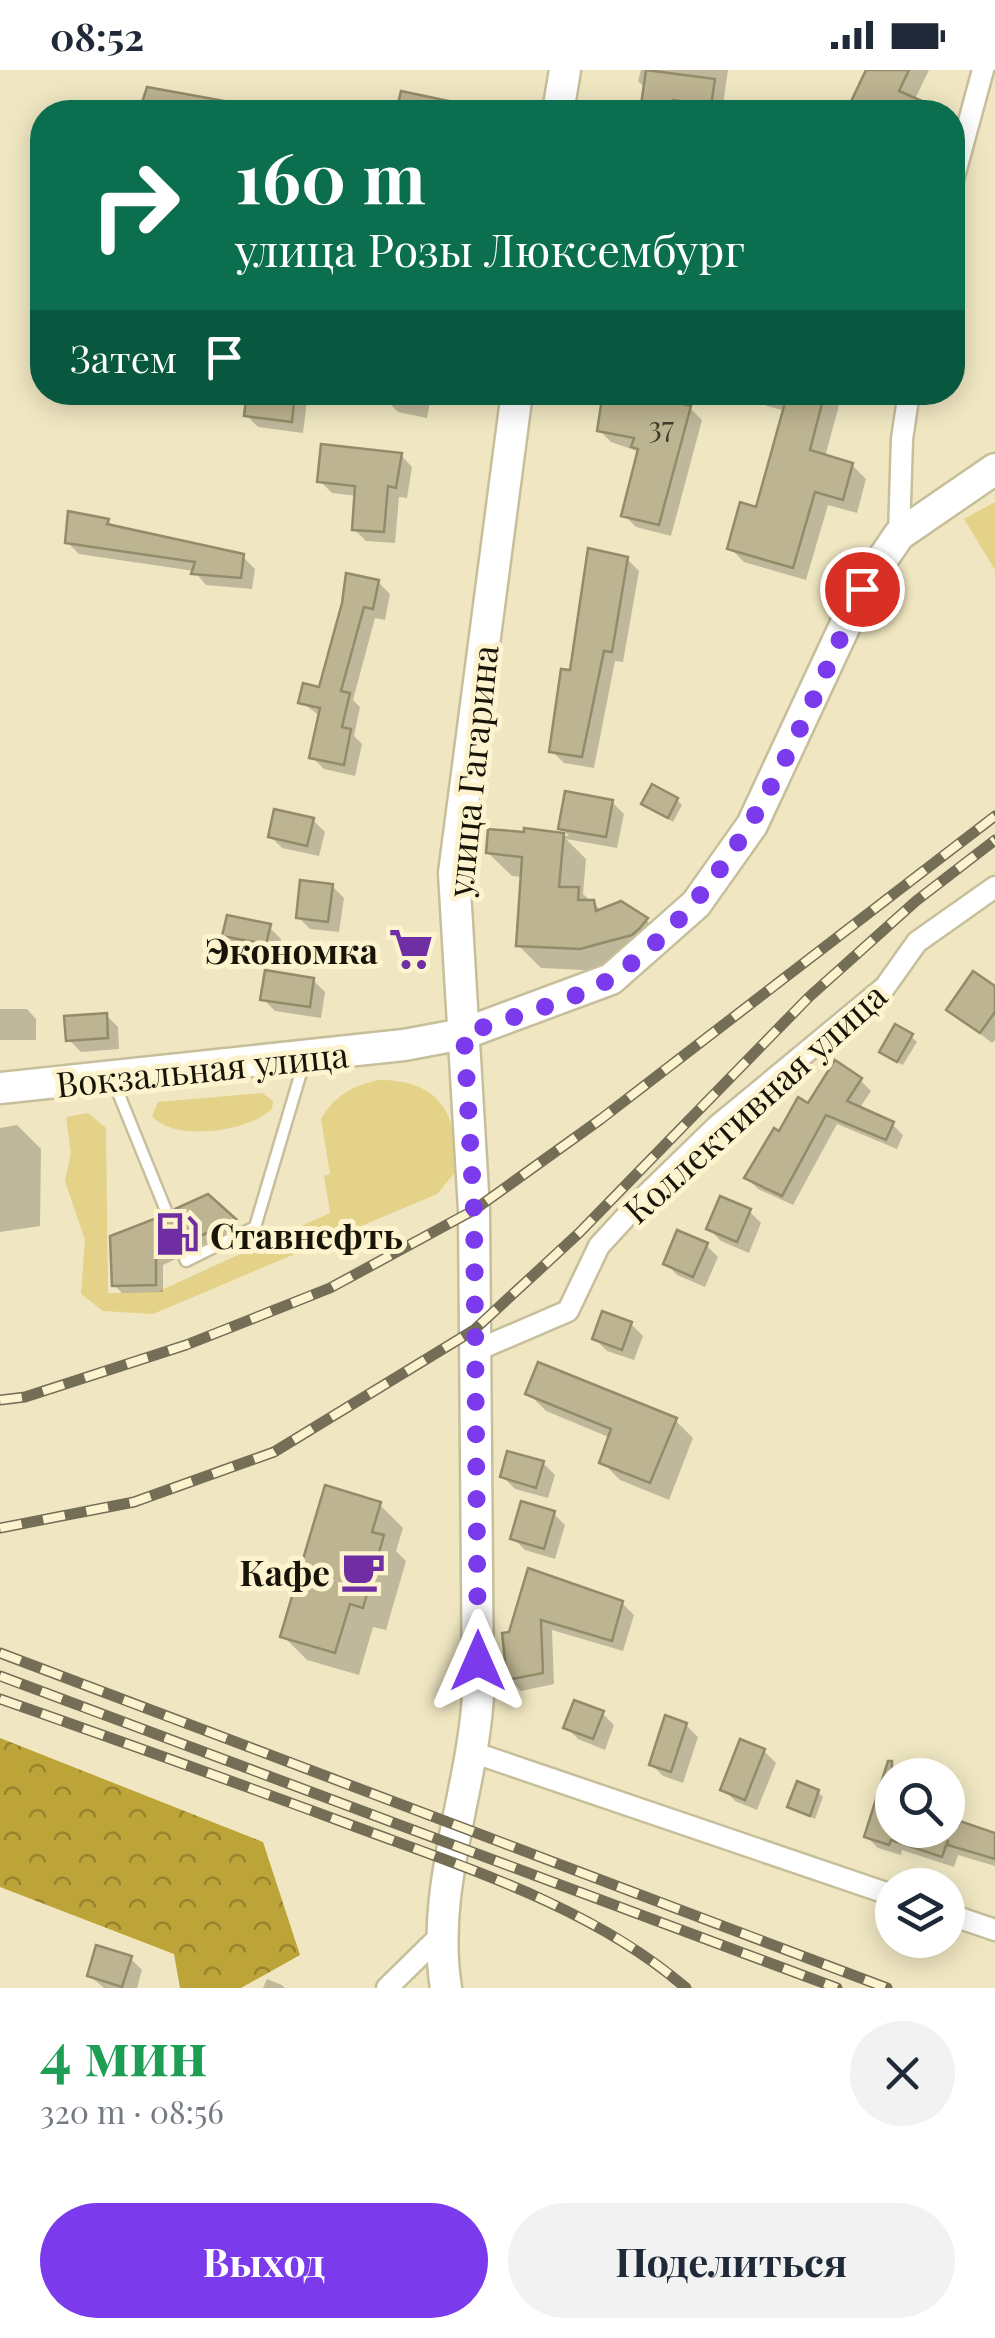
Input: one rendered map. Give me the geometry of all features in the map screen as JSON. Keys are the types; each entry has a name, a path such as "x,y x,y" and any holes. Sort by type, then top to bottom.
{"main road":[{"path":"560,100 564,70"},
{"name":"улица Гагарина","path":"446,1988 441,1935 454,1843 474,1753 479,1507 474,1210 454,873 516,405"},
{"path":"899,535 995,469"},
{"name":"Вокзальная улица","path":"0,1088 305,1059 404,1045 464,1034 611,978 696,904 752,825 862,589 899,535"}],"street":[{"path":"965,136 983,70"},
{"path":"899,535 907,405"},
{"name":"Коллективная улица","path":"475,1352 568,1311 600,1246 644,1196 716,1126 885,986 917,942 995,887"},
{"path":"474,1753 875,1890"},
{"path":"965,1920 995,1930"},
{"path":"388,1988 441,1935"}],"lane":[{"path":"180,1246 186,1261 255,1228 305,1059"},
{"path":"113,1079 167,1213"}],"shaded area":[{"path":"995,502 995,570 964,519"},
{"path":"378,1080 399,1081 430,1093 448,1116 458,1169 437,1194 153,1314 103,1311 81,1294 85,1240 65,1181 71,1153 66,1117 88,1113 106,1128 108,1293 157,1292 330,1213 324,1176 330,1174 321,1119 345,1093"},
{"path":"262,1093 273,1101 272,1109 230,1128 177,1129 152,1116 158,1102"}],"green space":[{"path":"0,1738 263,1842 300,1955 241,1988 180,1988 174,1954 0,1887"}],"building":[{"path":"646,70 715,79 712,100 642,100"},
{"path":"866,70 909,70 899,91 920,100 852,100"},
{"path":"147,87 219,100 143,100"},
{"path":"401,91 444,100 399,100"},
{"path":"245,405 294,405 292,422 244,416"},
{"path":"601,405 691,406 659,525 621,516 638,449 631,447 634,438 597,431"},
{"path":"784,405 822,405 810,450 853,463 843,500 815,492 793,568 727,549 740,502 756,507"},
{"path":"321,444 402,453 396,488 388,486 384,532 352,530 355,486 317,482"},
{"path":"68,511 109,519 107,524 244,554 241,578 191,574 195,562 65,543"},
{"path":"588,548 628,557 612,652 604,651 582,757 549,752 561,669 570,670"},
{"path":"346,573 379,580 373,609 364,607 341,691 350,693 342,727 351,729 344,765 309,758 320,708 298,703 303,683 319,687 342,603"},
{"path":"652,784 678,798 668,818 641,804"},
{"path":"565,791 613,800 606,837 558,829"},
{"path":"274,809 314,818 307,846 268,837"},
{"path":"524,828 564,833 559,887 579,887 578,900 594,900 596,911 621,901 648,918 632,935 580,949 516,946 522,857 486,853 488,829 524,832"},
{"path":"300,880 333,884 328,922 296,918"},
{"path":"227,915 271,924 266,944 222,936"},
{"path":"265,970 314,978 310,1007 260,1000"},
{"path":"973,971 995,986 995,1012 980,1033 946,1010"},
{"path":"107,1013 108,1038 66,1041 64,1016"},
{"path":"895,1024 913,1034 897,1062 879,1052"},
{"path":"835,1060 862,1078 847,1101 894,1122 886,1140 826,1115 782,1196 744,1178 774,1128 779,1131 798,1097 808,1103"},
{"path":"208,1194 236,1219 188,1242 182,1237 174,1239 172,1249 156,1257 156,1285 112,1286 110,1236 159,1217 171,1221 175,1209"},
{"path":"720,1196 751,1209 737,1242 706,1229"},
{"path":"677,1230 708,1243 693,1277 663,1264"},
{"path":"602,1311 632,1322 622,1350 592,1339"},
{"path":"538,1362 677,1418 650,1483 599,1463 611,1429 525,1394"},
{"path":"507,1451 544,1461 536,1488 500,1477"},
{"path":"325,1485 381,1502 372,1532 384,1535 363,1608 350,1604 335,1653 280,1637"},
{"path":"521,1501 555,1511 544,1549 510,1539"},
{"path":"528,1568 623,1601 612,1641 541,1620 543,1673 507,1680 502,1633 509,1632"},
{"path":"574,1700 604,1711 593,1739 563,1728"},
{"path":"665,1715 687,1723 671,1772 649,1765"},
{"path":"740,1739 765,1749 745,1800 720,1790"},
{"path":"797,1781 819,1790 810,1816 787,1807"},
{"path":"875,1802 875,1841 864,1837"},
{"path":"965,1823 995,1833 995,1859 958,1848 965,1848"},
{"path":"915,1848 945,1848 942,1857"},
{"path":"96,1945 132,1956 122,1987 87,1976"}],"railway":[{"path":"0,1400 25,1397 186,1345 330,1288 474,1210 601,1119 995,816"},
{"path":"0,1528 134,1502 274,1452 474,1330 579,1233 809,997 916,901 995,840"},
{"path":"0,1653 887,1988"},
{"path":"0,1676 837,1988"},
{"path":"0,1699 401,1843 530,1894 612,1935 686,1988"}],"place":[{"name":"Экономка","path":"411,949"},
{"name":"Ставнефть","path":"177,1234"},
{"name":"Кафе","path":"363,1571"}],"route":[{"path":"478,1661 474,1210 464,1034 611,978 696,904 752,825 862,589"}]}
